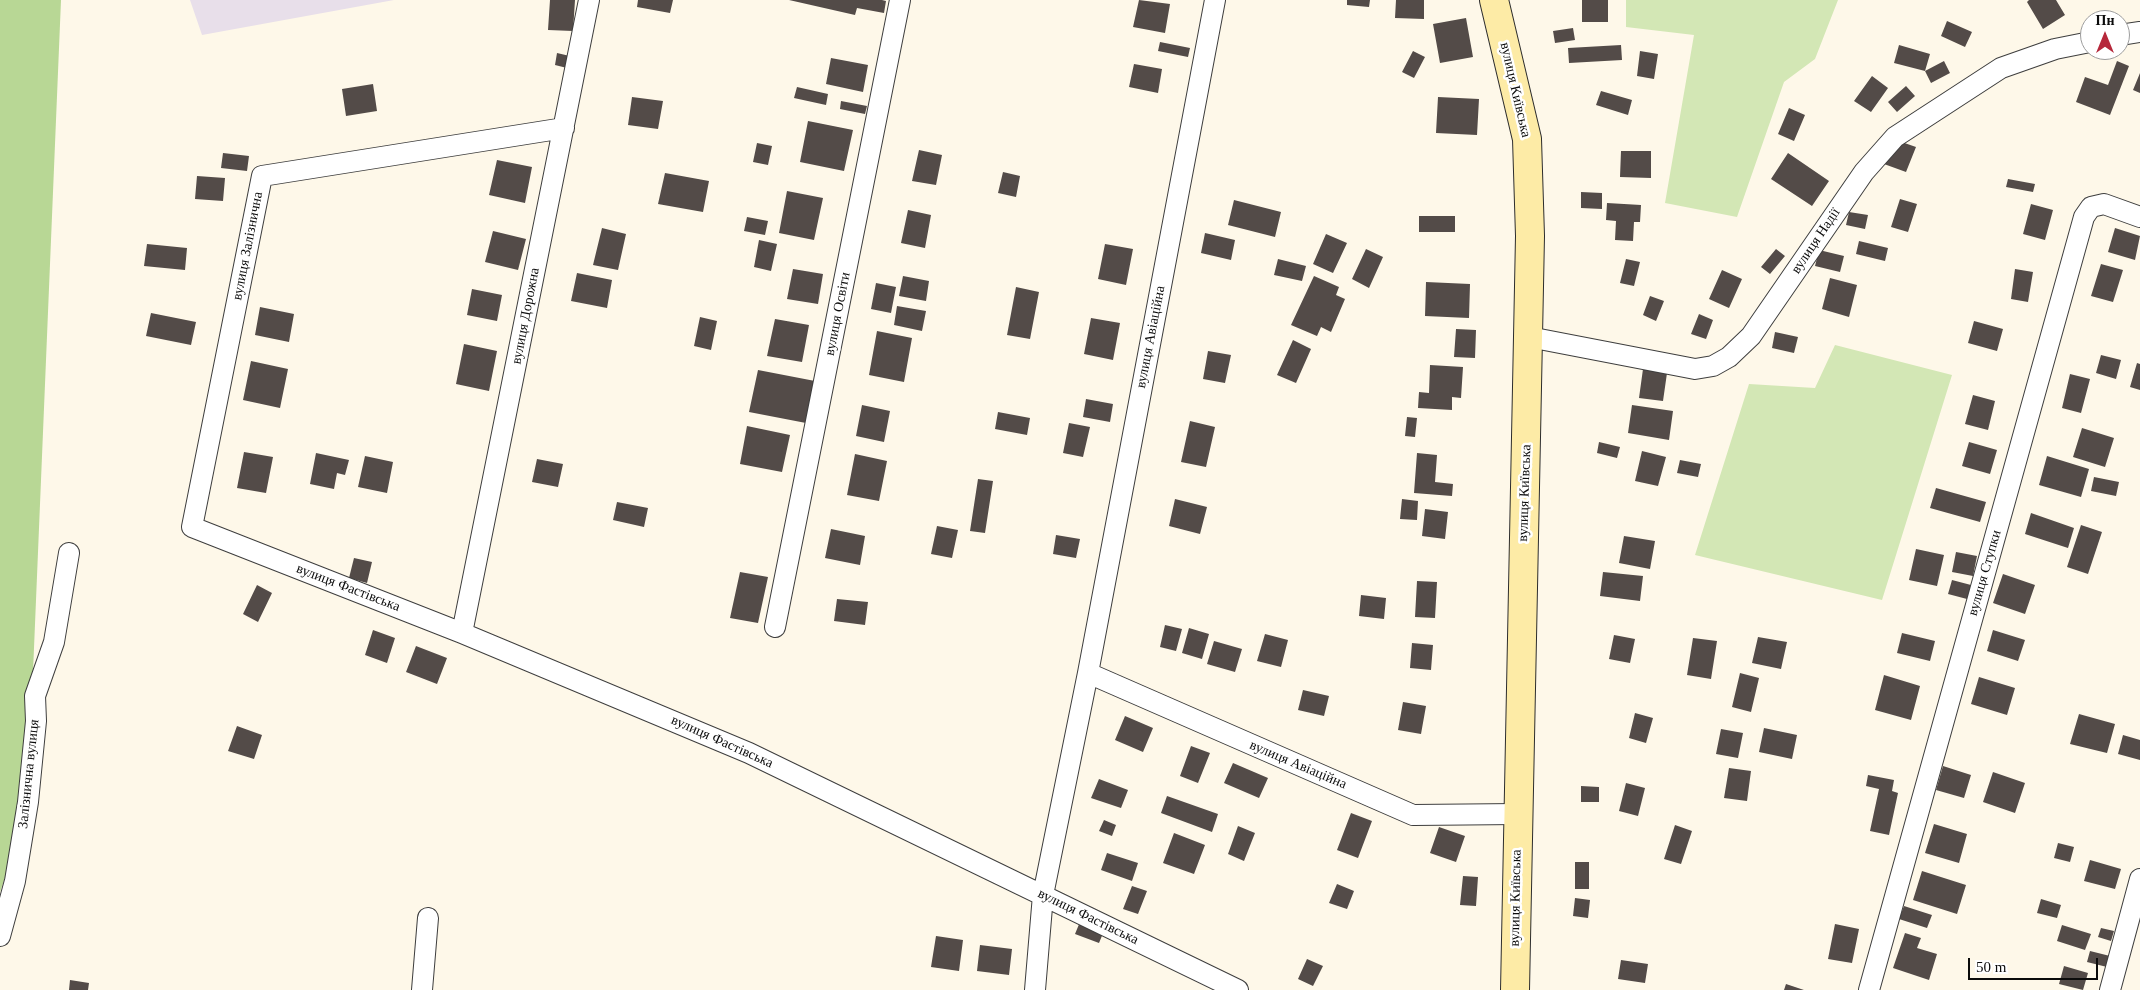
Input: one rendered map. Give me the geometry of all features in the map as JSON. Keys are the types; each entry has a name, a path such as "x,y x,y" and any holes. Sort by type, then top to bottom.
{"street":[{"name":"вулиця Дорожна","path":"462,633 590,0"},
{"name":"вулиця Освіти","path":"775,627 900,0"},
{"name":"вулиця Авіаційна","path":"1035,990 1043,895 1088,673 1215,0"},
{"name":"вулиця Київська","path":"1494,0 1527,139 1530,236 1530,337 1515,990"},
{"name":"вулиця Надії","path":"1530,337 1695,368 1713,366 1729,358 1751,336 1864,172 1895,137 2001,68 2055,50 2080,44"},
{"name":"вулиця Залізнична","path":"192,527 262,176 564,128"},
{"name":"вулиця Ступки","path":"1869,990 2084,217 2091,207 2104,204 2140,217"},
{"name":"вулиця Фастівська","path":"192,527 462,633 749,753 1238,990"},
{"name":"Залізнична вулиця","path":"0,936 15,881 28,802 36,721 35,696 54,642 69,553"},
{"name":"вулиця Авіаційна","path":"1088,673 1413,815 1518,814"},
{"path":"2110,990 2140,879"},
{"path":"422,990 428,918"}],"shaded area":[{"path":"190,0 394,0 202,35"}],"green space":[{"path":"0,0 61,0 33,672 16,846 0,892"},
{"path":"1626,0 1838,0 1815,59 1784,82 1737,217 1665,203 1694,35 1626,27"},
{"path":"1835,345 1952,375 1882,600 1695,555 1749,384 1815,388"}],"building":[{"path":"550,0 575,0 573,31 548,30"},
{"path":"638,0 673,0 670,13 637,7"},
{"path":"789,0 886,1 884,13 857,8 855,15"},
{"path":"1139,0 1170,4 1165,33 1133,27"},
{"path":"1347,0 1370,0 1369,7 1347,5"},
{"path":"1396,0 1424,0 1424,19 1395,18"},
{"path":"1582,0 1608,0 1608,22 1582,22"},
{"path":"2029,0 2056,0 2065,15 2043,29 2027,2"},
{"path":"1466,18 1473,57 1440,63 1433,24"},
{"path":"1947,21 1972,32 1965,47 1941,36"},
{"path":"1573,28 1575,40 1555,43 1553,31"},
{"path":"1160,42 1190,48 1188,57 1158,51"},
{"path":"1621,45 1622,60 1569,63 1568,48"},
{"path":"1899,45 1930,54 1925,71 1894,63"},
{"path":"1413,51 1425,57 1414,78 1402,72"},
{"path":"1640,51 1658,54 1654,79 1637,76"},
{"path":"557,53 574,57 571,69 555,65"},
{"path":"831,58 868,65 863,92 826,84"},
{"path":"1944,61 1950,73 1931,83 1925,71"},
{"path":"2117,61 2129,66 2110,115 2076,102 2085,77 2108,85"},
{"path":"1134,64 1162,69 1158,93 1129,87"},
{"path":"2140,73 2140,93 2133,90"},
{"path":"1872,76 1888,88 1871,112 1854,101"},
{"path":"373,84 377,111 346,116 342,89"},
{"path":"1906,86 1915,96 1897,112 1888,102"},
{"path":"797,87 828,94 826,105 794,98"},
{"path":"1601,91 1632,100 1628,115 1596,105"},
{"path":"632,97 663,101 658,129 628,125"},
{"path":"1438,97 1479,99 1477,135 1436,133"},
{"path":"841,101 867,106 865,114 840,109"},
{"path":"1789,108 1805,115 1794,141 1778,134"},
{"path":"808,121 853,130 844,171 800,162"},
{"path":"1893,139 1916,147 1906,172 1884,164"},
{"path":"757,143 772,146 768,165 753,162"},
{"path":"919,150 942,155 936,185 912,181"},
{"path":"1621,151 1651,151 1651,178 1620,177"},
{"path":"223,153 249,156 247,171 221,168"},
{"path":"1788,153 1829,181 1812,206 1771,179"},
{"path":"497,160 532,167 525,203 489,195"},
{"path":"1003,172 1020,176 1016,197 998,193"},
{"path":"665,173 709,181 703,212 658,204"},
{"path":"197,176 225,178 223,201 195,199"},
{"path":"2008,179 2035,184 2033,192 2006,187"},
{"path":"787,191 823,198 814,240 779,233"},
{"path":"1581,192 1602,193 1602,209 1581,208"},
{"path":"1900,199 1917,204 1908,232 1891,227"},
{"path":"1234,200 1281,212 1275,237 1228,225"},
{"path":"1607,203 1641,205 1640,222 1634,222 1633,241 1615,240 1616,221 1606,220"},
{"path":"2031,204 2053,210 2045,240 2023,234"},
{"path":"908,210 931,215 925,248 901,243"},
{"path":"1849,212 1868,215 1865,229 1846,225"},
{"path":"1419,216 1455,216 1455,232 1419,232"},
{"path":"747,217 768,221 765,235 744,231"},
{"path":"602,228 626,234 618,270 593,265"},
{"path":"2115,228 2140,236 2135,260 2108,252"},
{"path":"493,231 526,239 518,270 485,262"},
{"path":"1205,233 1235,240 1231,260 1201,253"},
{"path":"1326,234 1347,243 1333,273 1313,264"},
{"path":"759,240 777,244 771,271 754,267"},
{"path":"1859,241 1888,248 1885,261 1856,254"},
{"path":"147,244 187,248 185,270 144,266"},
{"path":"1105,244 1133,249 1126,285 1098,279"},
{"path":"1366,249 1383,257 1369,288 1352,279"},
{"path":"1776,249 1785,256 1770,274 1761,267"},
{"path":"1819,250 1844,256 1840,272 1815,266"},
{"path":"1278,259 1306,266 1302,281 1274,275"},
{"path":"1626,259 1640,262 1634,286 1620,283"},
{"path":"2101,264 2123,270 2113,302 2091,296"},
{"path":"793,269 823,274 818,304 787,299"},
{"path":"2015,269 2033,272 2028,302 2011,299"},
{"path":"1722,270 1742,279 1729,308 1709,299"},
{"path":"577,273 612,280 607,308 571,301"},
{"path":"903,276 929,281 926,301 899,296"},
{"path":"1314,276 1339,287 1336,295 1345,299 1331,332 1321,327 1317,336 1291,325"},
{"path":"1830,278 1857,285 1849,317 1822,309"},
{"path":"1426,282 1470,284 1469,318 1425,316"},
{"path":"876,283 896,287 891,313 871,309"},
{"path":"1016,287 1039,292 1030,339 1007,335"},
{"path":"472,289 502,295 497,321 467,315"},
{"path":"1650,296 1664,301 1656,321 1643,315"},
{"path":"897,306 926,311 922,331 894,325"},
{"path":"260,307 294,314 289,342 255,335"},
{"path":"151,313 196,322 191,345 146,336"},
{"path":"1699,314 1713,320 1706,339 1691,334"},
{"path":"700,317 717,321 711,350 694,346"},
{"path":"1091,318 1120,323 1113,360 1084,354"},
{"path":"775,319 809,325 802,362 767,356"},
{"path":"1974,321 2003,329 1997,351 1968,343"},
{"path":"1456,329 1476,330 1475,358 1454,357"},
{"path":"877,331 912,338 904,382 869,375"},
{"path":"1775,332 1798,337 1794,353 1772,348"},
{"path":"1293,340 1311,349 1296,383 1277,375"},
{"path":"464,344 497,351 489,391 456,384"},
{"path":"1208,351 1231,355 1225,383 1203,379"},
{"path":"2101,355 2121,360 2116,379 2096,373"},
{"path":"251,361 288,369 280,408 243,400"},
{"path":"2137,363 2140,364 2140,390 2130,387"},
{"path":"1430,365 1463,367 1461,398 1452,397 1452,410 1418,408 1419,392 1429,393"},
{"path":"1643,369 1667,373 1663,401 1639,398"},
{"path":"758,370 815,381 806,423 749,412"},
{"path":"2070,374 2090,379 2081,413 2062,408"},
{"path":"1973,395 1995,401 1988,430 1965,424"},
{"path":"1086,399 1113,404 1110,422 1083,417"},
{"path":"862,405 890,411 884,442 856,436"},
{"path":"1632,405 1673,411 1669,440 1628,433"},
{"path":"998,412 1030,418 1027,435 995,429"},
{"path":"1407,417 1417,418 1415,437 1405,436"},
{"path":"1190,421 1215,427 1206,467 1181,462"},
{"path":"1069,423 1090,427 1083,457 1063,453"},
{"path":"747,426 790,435 782,472 740,464"},
{"path":"2082,428 2114,438 2105,467 2073,457"},
{"path":"1599,442 1620,447 1617,458 1597,453"},
{"path":"1969,442 1997,450 1990,474 1962,466"},
{"path":"1642,451 1666,457 1658,486 1635,481"},
{"path":"244,452 273,457 266,493 237,488"},
{"path":"316,453 349,460 345,475 337,473 334,489 310,484"},
{"path":"1417,453 1437,455 1435,482 1453,484 1452,496 1414,493"},
{"path":"855,454 887,461 879,501 847,495"},
{"path":"365,456 393,462 387,493 358,487"},
{"path":"2047,456 2089,469 2081,497 2039,485"},
{"path":"537,459 563,464 558,487 532,482"},
{"path":"1680,460 1701,464 1698,477 1677,473"},
{"path":"2094,477 2119,482 2116,496 2091,491"},
{"path":"978,479 993,481 985,533 970,531"},
{"path":"1936,488 1986,502 1980,522 1930,508"},
{"path":"1175,499 1207,507 1200,534 1169,526"},
{"path":"1402,499 1418,501 1417,520 1400,519"},
{"path":"617,502 648,508 644,527 613,520"},
{"path":"1425,509 1448,512 1445,539 1422,536"},
{"path":"2031,513 2074,528 2068,548 2025,534"},
{"path":"2081,525 2102,532 2088,574 2067,567"},
{"path":"937,526 958,530 952,558 931,554"},
{"path":"831,529 865,536 860,565 825,558"},
{"path":"1056,535 1080,539 1076,558 1053,554"},
{"path":"1624,536 1655,541 1650,569 1619,563"},
{"path":"1916,549 1944,555 1937,586 1909,580"},
{"path":"1956,552 1977,556 1973,576 1952,572"},
{"path":"354,558 372,562 367,583 349,578"},
{"path":"740,572 768,577 758,623 730,618"},
{"path":"1603,572 1643,576 1640,601 1600,596"},
{"path":"2003,574 2035,585 2025,614 1993,603"},
{"path":"1952,580 1971,585 1967,599 1948,594"},
{"path":"1417,581 1437,582 1435,618 1415,617"},
{"path":"257,585 272,593 258,622 243,614"},
{"path":"1361,595 1386,598 1384,619 1359,616"},
{"path":"837,599 868,602 865,625 834,621"},
{"path":"1165,625 1182,629 1176,651 1160,647"},
{"path":"1189,628 1209,634 1202,659 1182,653"},
{"path":"373,630 395,638 387,663 365,655"},
{"path":"1993,630 2025,640 2018,661 1987,651"},
{"path":"1902,633 1935,641 1930,661 1897,653"},
{"path":"1265,634 1288,640 1281,667 1257,661"},
{"path":"1614,635 1635,639 1630,663 1609,659"},
{"path":"1758,637 1787,642 1781,669 1752,663"},
{"path":"1693,638 1717,641 1711,679 1687,675"},
{"path":"1214,641 1242,649 1235,672 1207,664"},
{"path":"1412,643 1433,645 1431,670 1410,668"},
{"path":"416,646 447,658 437,684 406,672"},
{"path":"1740,673 1759,678 1751,712 1732,707"},
{"path":"1884,675 1920,686 1911,720 1875,710"},
{"path":"1979,677 2015,688 2007,715 1971,704"},
{"path":"1303,690 1329,696 1324,716 1298,710"},
{"path":"1403,702 1426,706 1421,734 1398,730"},
{"path":"1635,713 1653,718 1646,743 1629,738"},
{"path":"2079,714 2115,724 2107,753 2070,744"},
{"path":"1125,716 1153,728 1143,752 1115,740"},
{"path":"237,726 262,735 254,759 228,751"},
{"path":"1764,728 1797,735 1792,759 1759,752"},
{"path":"1721,729 1743,733 1738,758 1716,754"},
{"path":"2123,735 2140,740 2140,760 2118,754"},
{"path":"1191,746 1210,753 1198,783 1180,776"},
{"path":"1233,763 1268,778 1259,798 1224,783"},
{"path":"1943,766 1971,775 1964,798 1936,790"},
{"path":"1729,768 1751,771 1747,801 1724,798"},
{"path":"1993,772 2025,783 2015,813 1983,802"},
{"path":"1868,775 1894,780 1892,791 1898,793 1889,835 1870,831 1879,789 1866,786"},
{"path":"1099,779 1128,790 1121,808 1091,798"},
{"path":"1626,783 1645,788 1638,816 1619,811"},
{"path":"1581,786 1599,787 1599,802 1581,802"},
{"path":"1167,796 1218,814 1212,832 1161,813"},
{"path":"1351,813 1372,821 1358,858 1337,850"},
{"path":"1104,820 1116,825 1112,836 1099,831"},
{"path":"1934,824 1967,834 1959,863 1925,853"},
{"path":"1675,825 1692,831 1681,864 1664,859"},
{"path":"1238,826 1255,833 1244,861 1228,854"},
{"path":"1439,827 1465,836 1456,862 1430,853"},
{"path":"1174,833 1205,845 1194,874 1163,863"},
{"path":"2058,843 2074,847 2070,862 2054,858"},
{"path":"1107,853 1138,863 1132,881 1101,870"},
{"path":"2090,860 2121,869 2115,889 2084,881"},
{"path":"1575,862 1589,862 1589,889 1575,889"},
{"path":"1922,871 1966,885 1957,914 1913,900"},
{"path":"1463,876 1478,877 1476,906 1460,905"},
{"path":"1337,884 1354,891 1347,909 1329,903"},
{"path":"1132,886 1147,891 1138,914 1123,909"},
{"path":"1575,898 1590,900 1588,918 1573,916"},
{"path":"2041,899 2061,905 2057,918 2037,913"},
{"path":"1904,906 1932,915 1927,928 1899,919"},
{"path":"1082,917 1106,926 1099,943 1075,934"},
{"path":"1835,924 1859,929 1852,963 1828,959"},
{"path":"2062,925 2091,934 2085,950 2057,941"},
{"path":"2101,928 2114,931 2111,941 2098,937"},
{"path":"1905,933 1921,938 1917,948 1937,954 1929,980 1893,968"},
{"path":"936,936 963,940 959,971 931,967"},
{"path":"980,945 1012,949 1009,975 977,971"},
{"path":"2090,951 2110,956 2107,967 2087,962"},
{"path":"1307,959 1323,966 1313,986 1298,979"},
{"path":"1621,960 1648,964 1645,983 1618,979"},
{"path":"2064,966 2088,973 2083,990 2059,984"},
{"path":"70,980 89,983 88,990 69,990"},
{"path":"1786,984 1804,990 1784,990"}]}
